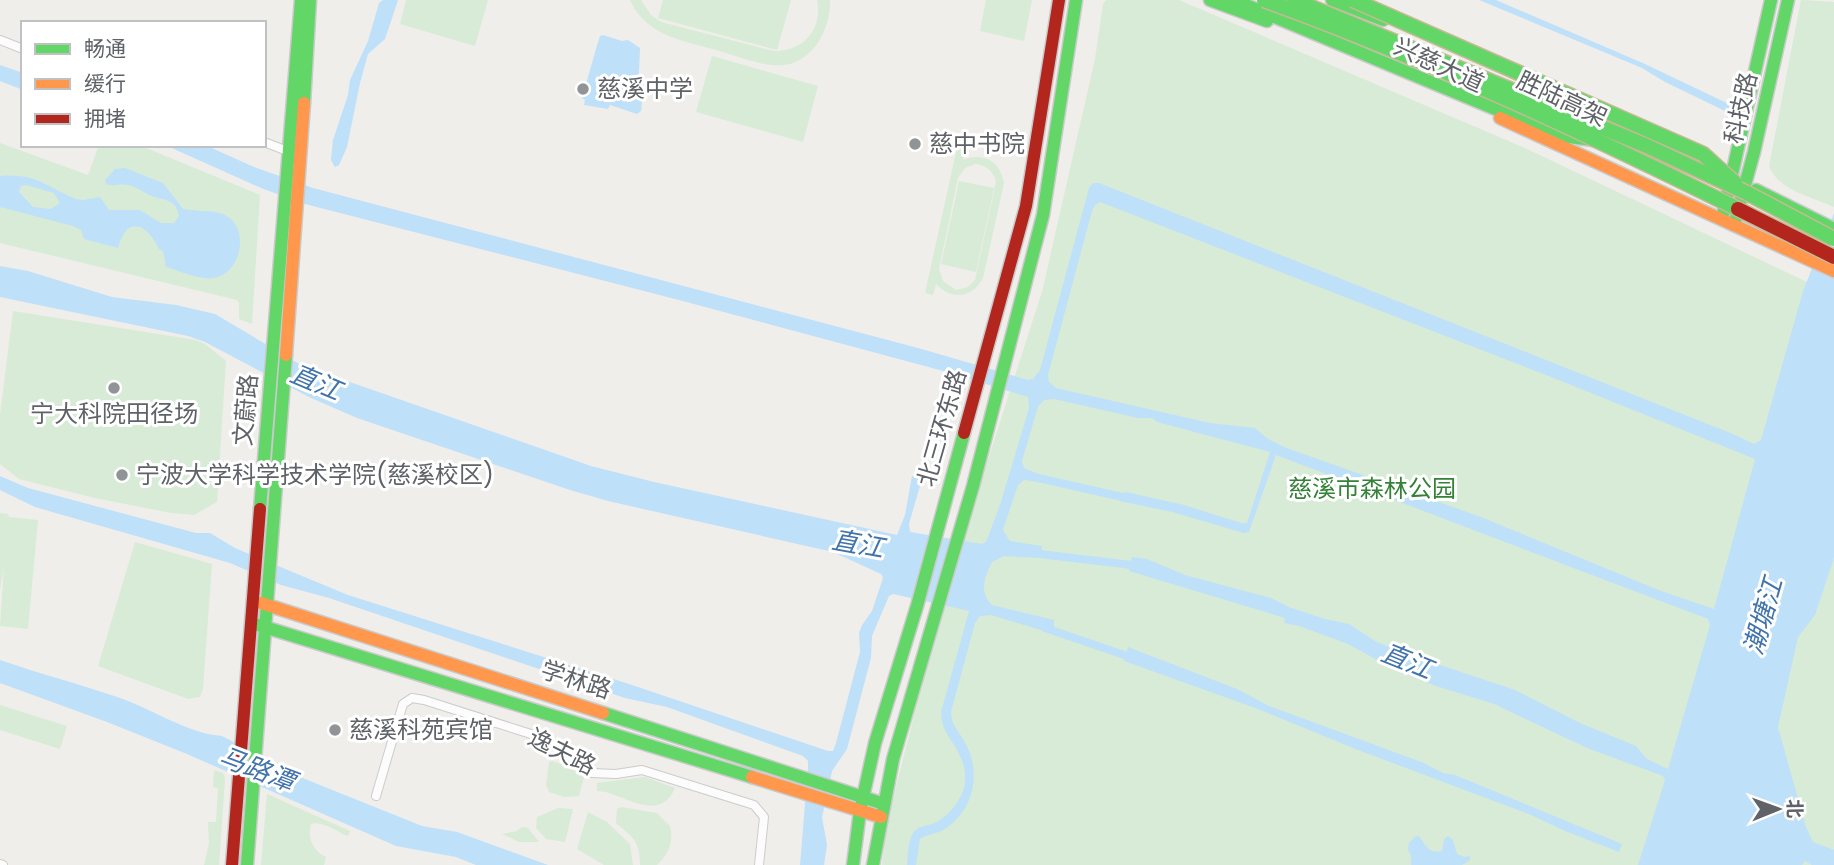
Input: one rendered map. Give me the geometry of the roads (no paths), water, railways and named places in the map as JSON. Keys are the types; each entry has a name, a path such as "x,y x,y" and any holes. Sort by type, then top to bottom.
{"main road":[{"name":"文蔚路","path":"294,180 290,152 301,0"},
{"name":"文蔚路","path":"232,865 246,781 310,0"},
{"name":"北三环东路","path":"853,865 875,743 917,606 1026,206 1059,0"},
{"name":"北三环东路","path":"873,865 893,759 959,533 1043,215 1076,0"},
{"name":"兴慈大道","path":"1210,0 1369,58 1834,271"},
{"path":"1234,0 1560,136 1598,141"},
{"name":"胜陆高架","path":"1264,0 1412,58 1598,141 1834,257"},
{"name":"胜陆高架","path":"1294,0 1647,146 1747,193 1834,239"},
{"name":"兴慈大道","path":"1332,0 1503,70 1653,139 1834,229"},
{"path":"1353,0 1703,154 1747,193"},
{"name":"科技路","path":"1728,222 1732,178 1771,0"},
{"name":"科技路","path":"1728,222 1755,152 1788,0"},
{"name":"学林路","path":"261,595 883,810"},
{"name":"学林路","path":"258,625 830,802 862,804"},
{"name":"文蔚路","path":"246,781 247,865"}],"street":[{"path":"0,40 21,48"},
{"path":"266,143 290,152"},
{"name":"逸夫路","path":"376,796 403,704 412,698 424,700 534,735 562,747 578,765 592,773 616,774 642,770 754,805 764,817 759,865"}],"water":[{"path":"383,0 398,0 385,39 368,54 347,147 339,165 335,167 331,160 333,140 348,95 350,80 368,41 379,3"},
{"path":"1479,0 1496,0 1645,64 1735,107 1734,115 1730,117 1723,110 1642,68"},
{"path":"600,36 622,41 628,40 640,48 638,95 642,102 641,111 637,114 610,105 608,109 584,105 585,100 582,98"},
{"path":"0,65 21,72 21,89 0,81"},
{"name":"潮塘江","path":"169,147 209,147 254,167 313,188 918,348 1028,380 1033,379 1040,370 1089,188 1093,183 1099,183 1754,444 1761,440 1803,291 1834,213 1834,558 1815,615 1798,637 1778,727 1806,827 1813,842 1834,850 1834,865 1812,865 1805,861 1802,865 1638,865 1665,780 1663,776 1587,748 1494,704 1397,671 1348,644 1284,623 1285,618 1129,571 1132,557 1147,559 1185,575 1271,598 1325,619 1349,624 1375,641 1401,652 1515,690 1580,723 1636,746 1647,759 1668,769 1710,625 1708,619 1276,455 1249,532 1244,533 1172,512 1120,501 1122,493 1126,492 1247,523 1270,452 1157,422 1152,418 1138,418 1054,399 1044,400 1038,407 1022,461 1024,468 1036,473 1033,481 1024,480 1018,485 1003,530 1010,541 1042,546 1040,558 1004,556 992,562 984,590 992,605 1054,620 1054,634 991,615 980,616 975,623 951,712 954,725 971,757 974,780 972,792 955,821 945,829 920,839 916,865 907,865 913,833 949,813 964,788 965,770 945,730 941,712 969,611 893,594 889,596 872,636 871,658 847,749 832,771 822,817 827,845 824,865 800,865 808,768 808,761 803,756 667,707 625,698 329,598 281,585 230,563 35,507 0,490 0,476 28,488 196,533 210,533 235,548 348,595 629,684 828,751 833,751 836,743 860,652 859,633 872,611 883,578 881,574 833,552 608,501 357,418 188,336 0,297 0,266 28,271 112,297 176,305 215,314 301,365 591,466 654,482 897,535 905,515 912,476 922,479 909,524 910,532 982,544 986,542 1029,408 1028,397 947,372 679,300 305,204 261,188","holes":["1100,202 1755,459 1714,609 1661,591 1481,517 1284,447 1255,428 1210,423 1056,388 1049,382 1048,375 1092,211"]},
{"path":"125,168 163,183 183,209 220,213 233,221 240,240 236,260 230,269 223,275 208,278 166,267 163,251 149,233 137,226 126,231 118,248 84,239 81,230 73,226 0,207 0,176 23,176 76,199 100,197 109,210 140,210 161,223 174,223 179,216 172,203 128,185 106,184 105,180 115,169","holes":["26,185 54,193 60,203 51,209 33,207 19,192 21,186"]},
{"path":"1128,647 1237,689 1269,706 1424,763 1443,773 1455,775 1622,844 1619,852 1258,709 1124,661"},
{"name":"马路潭","path":"0,660 120,698 197,731 222,736 300,777 422,826 457,832 548,865 476,865 456,857 396,846 187,754 0,683"},
{"path":"1419,836 1430,850 1437,852 1442,851 1444,839 1448,836 1453,840 1457,854 1470,856 1470,860 1462,865 1411,865 1409,843"}],"waterway":[{"path":"1025,475 1131,499"},
{"name":"直江","path":"1031,553 1140,566"},
{"path":"1045,628 1136,659"}],"place":[{"name":"慈溪中学","path":"583,89"},
{"name":"慈中书院","path":"915,144"},
{"name":"宁大科院田径场","path":"114,388"},
{"name":"宁波大学科学技术学院(慈溪校区)","path":"122,475"},
{"name":"慈溪科苑宾馆","path":"335,730"}],"park label":[{"name":"慈溪市森林公园","path":"1372,489"}]}
